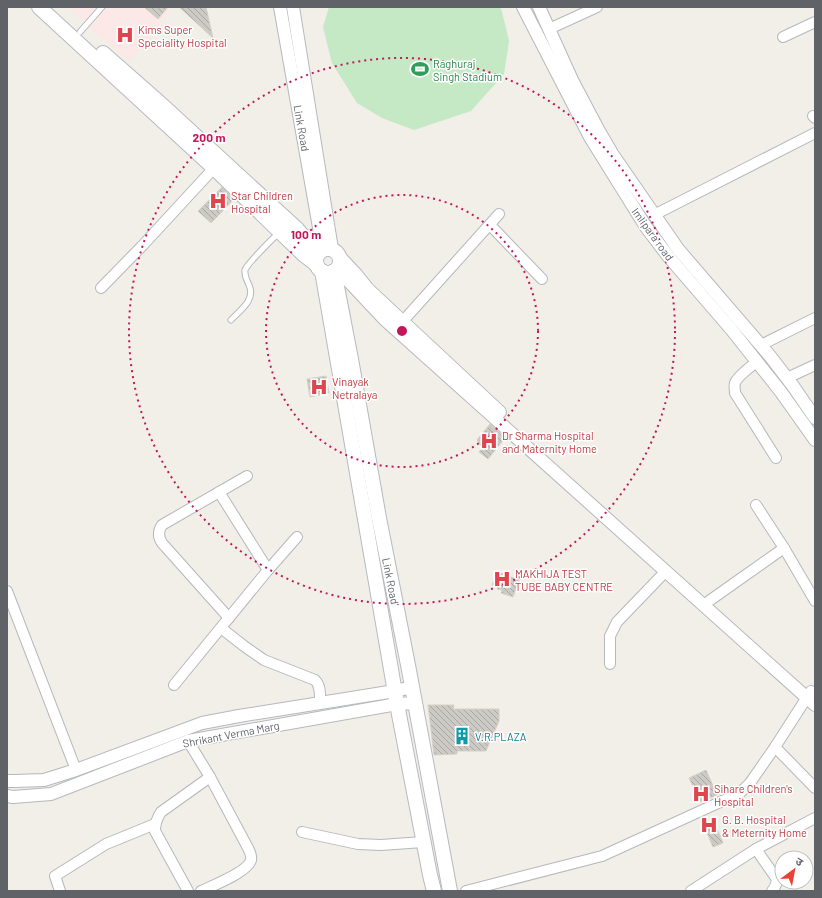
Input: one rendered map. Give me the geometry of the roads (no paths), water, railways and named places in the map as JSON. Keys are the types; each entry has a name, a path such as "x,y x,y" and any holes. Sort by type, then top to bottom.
{"main road":[{"path":"40,7 214,168 284,227"},
{"path":"53,7 161,104 284,227 304,255 328,261"},
{"name":"Link Road","path":"328,261 351,359 379,518 450,891"},
{"name":"Link Road","path":"328,261 396,697 423,842 434,891"}],"street":[{"name":"Link Road","path":"280,7 328,261"},
{"name":"Link Road","path":"293,7 328,261"},
{"name":"Imlipara road","path":"522,7 590,137 646,227 668,256 731,329 756,362 811,427 815,440"},
{"name":"Imlipara road","path":"539,7 572,80 613,155 678,250 761,345 787,378 815,418"},
{"path":"549,29 597,7"},
{"path":"783,37 815,22"},
{"path":"654,215 815,133"},
{"path":"101,288 214,168"},
{"path":"403,321 499,214"},
{"path":"490,224 542,279"},
{"path":"328,261 356,274 368,289 812,697"},
{"path":"328,261 384,319 666,571 812,697"},
{"path":"761,345 815,318"},
{"path":"756,362 738,378 734,389 735,393 776,458"},
{"path":"787,378 815,365"},
{"path":"229,618 162,543 159,538 159,534 162,525 247,476"},
{"path":"219,492 268,570"},
{"path":"756,505 784,548 815,601"},
{"path":"174,685 268,570 297,537"},
{"path":"709,601 784,548"},
{"path":"610,664 610,636 614,626 666,571"},
{"path":"7,591 76,770"},
{"path":"221,628 264,660 315,680 318,683 320,702"},
{"name":"Shrikant Verma Marg","path":"7,796 14,797 51,794 188,741 396,697 412,687"},
{"name":"Shrikant Verma Marg","path":"7,781 44,780 76,770 202,723 320,702 396,697 415,703"},
{"path":"466,891 602,856 740,792 750,783 812,697"},
{"path":"188,741 210,777 251,856 251,861 244,870 218,888 201,891"},
{"path":"775,747 815,788"},
{"path":"188,891 155,831 155,824 161,812 210,777"},
{"path":"691,891 756,849 815,818"},
{"path":"60,891 56,876 106,844 155,824"},
{"path":"302,832 358,844 381,845 423,842"},
{"path":"756,849 776,878 776,885 772,891"}],"lane":[{"path":"80,32 102,7"},
{"path":"231,320 248,302 252,295 250,287 245,279 245,270 284,227"}],"place":[{"name":"Kims Super Speciality Hospital","path":"125,35"},
{"name":"Raghuraj Singh Stadium","path":"420,69"},
{"name":"Star Children Hospital","path":"218,201"},
{"name":"Vinayak Netralaya","path":"319,387"},
{"name":"Dr Sharma Hospital and Maternity Home","path":"489,441"},
{"name":"MAKHIJA TEST TUBE BABY CENTRE","path":"502,579"},
{"name":"V.R.PLAZA","path":"462,736"},
{"name":"Sihare Children's Hospital","path":"701,794"},
{"name":"G. B. Hospital & Meternity Home","path":"709,825"}]}
